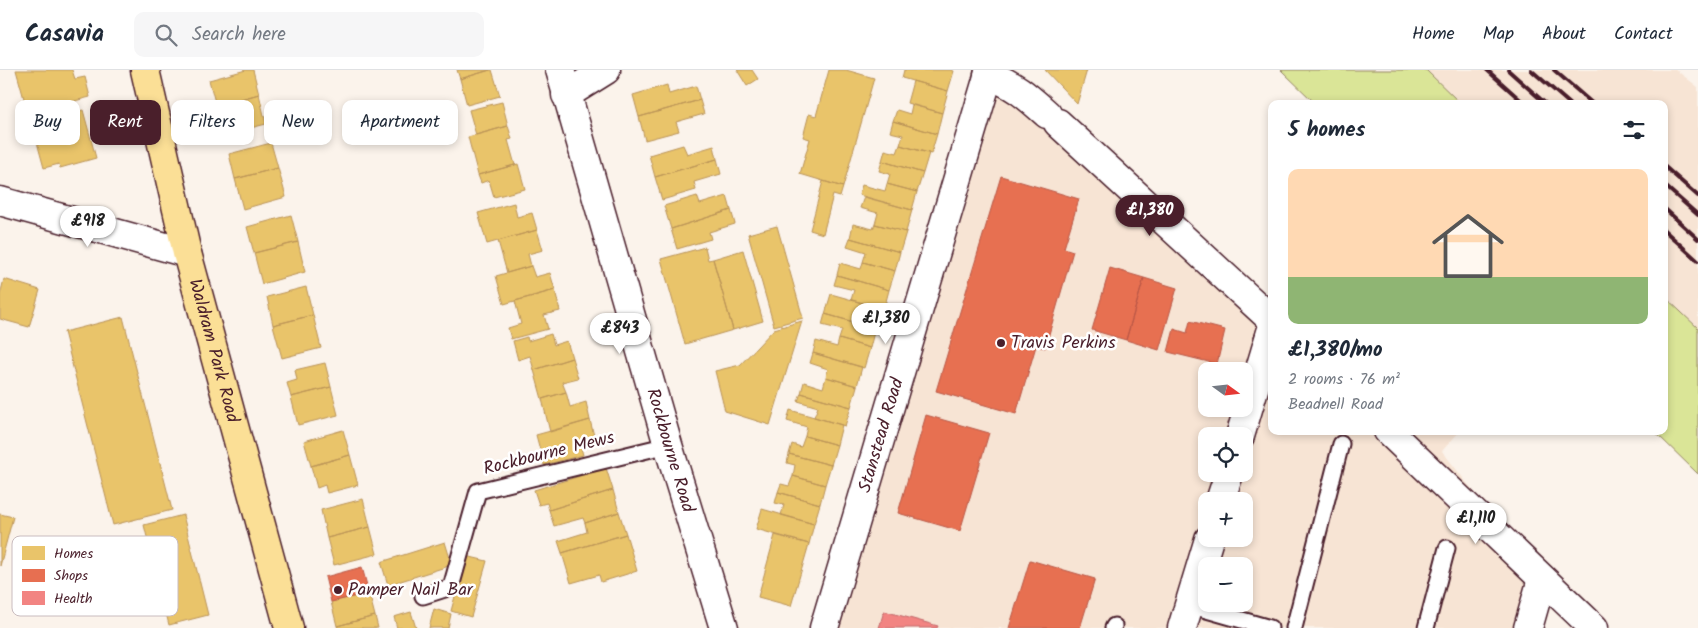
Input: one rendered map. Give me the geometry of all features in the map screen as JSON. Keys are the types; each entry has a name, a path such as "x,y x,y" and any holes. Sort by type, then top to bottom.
{"highway":[{"name":"Waldram Park Road","path":"145,70 187,252 289,628"}],"street":[{"path":"563,83 606,70"},
{"path":"989,72 1015,86 1052,118 1268,316"},
{"name":"Stanstead Road","path":"824,628 989,72"},
{"name":"Rockbourne Road","path":"563,83 668,445 724,628"},
{"path":"0,202 187,252"},
{"path":"1243,427 1268,342"},
{"path":"1392,435 1594,628"},
{"path":"1186,616 1207,547"},
{"path":"1528,628 1542,579"}],"lane":[{"path":"1294,628 1341,444"},
{"name":"Rockbourne Mews","path":"423,596 451,587 478,491 668,445"},
{"path":"1426,628 1447,548"},
{"path":"1186,616 1270,628"}],"shaded area":[{"path":"1426,70 1676,70 1698,87 1698,328 1668,300 1668,100 1457,100"},
{"path":"988,75 1268,316 1268,435 1456,435 1442,451 1542,579 1528,628 824,628"}],"green space":[{"path":"1281,70 1426,70 1457,100 1312,100"},
{"path":"1668,300 1698,328 1698,474 1658,435 1668,435"}],"building: Homes":[{"path":"16,70 72,70 75,79 85,77 90,97 78,100 24,100"},
{"path":"246,70 253,70 259,94 238,100 214,100 209,80"},
{"path":"457,70 490,70 460,79"},
{"path":"492,70 500,96 467,105 460,79"},
{"path":"737,70 752,70 758,79 747,86"},
{"path":"829,70 846,70 874,78 843,187 800,174 810,139 803,137 809,114 816,116"},
{"path":"904,70 954,71 948,91 902,78"},
{"path":"1045,70 1087,70 1077,104"},
{"path":"913,81 948,91 942,113 907,103"},
{"path":"667,85 669,94 696,86 700,100 639,117 633,95"},
{"path":"259,94 264,125 254,127 254,100 238,100"},
{"path":"700,100 704,114 676,122 679,131 645,140 639,117"},
{"path":"502,102 508,126 476,135 469,110"},
{"path":"912,105 942,113 937,134 893,121 897,110 910,114"},
{"path":"83,110 90,136 90,145 92,145 96,158 60,168 59,164 44,168 38,145 80,145 80,111"},
{"path":"893,121 937,134 931,154 900,145 903,135 890,132"},
{"path":"508,126 512,139 508,140 515,165 478,175 468,137"},
{"path":"264,145 272,145 278,168 235,179 229,154"},
{"path":"683,145 687,154 714,146 717,159 655,177 649,155"},
{"path":"900,145 929,153 923,173 882,161 885,150 897,153"},
{"path":"717,159 721,174 694,182 696,190 662,200 655,177"},
{"path":"882,161 923,173 917,192 887,184 890,174 879,171"},
{"path":"518,164 525,189 494,197 489,180 481,183 478,175"},
{"path":"278,168 286,197 243,209 235,179"},
{"path":"823,181 843,187 840,197 833,195 823,234 810,230"},
{"path":"887,184 917,192 912,210 859,195 862,185 885,191"},
{"path":"697,196 700,204 727,196 731,210 671,229 664,206"},
{"path":"864,197 912,210 906,232 875,224 878,213 860,208"},
{"path":"514,203 517,217 532,213 537,230 487,244 478,213"},
{"path":"731,210 735,224 709,232 711,239 677,249 671,229"},
{"path":"291,215 298,242 254,253 247,227"},
{"path":"853,224 873,229 875,224 906,232 900,252 850,238"},
{"path":"777,226 803,318 774,326 748,234"},
{"path":"537,230 543,250 528,254 531,266 507,273 498,241"},
{"path":"850,238 900,252 895,271 863,262 866,252 847,246"},
{"path":"298,242 305,272 262,284 254,253"},
{"path":"705,247 708,260 713,259 733,330 685,344 661,259"},
{"path":"743,250 763,321 733,330 713,259"},
{"path":"863,262 895,271 889,290 837,275 840,263 861,269"},
{"path":"531,266 535,277 550,273 555,290 504,304 496,276"},
{"path":"837,275 889,290 884,309 851,300 854,290 834,285"},
{"path":"4,279 40,290 29,327 0,319 0,295"},
{"path":"306,287 313,315 273,325 267,297"},
{"path":"555,290 560,311 544,315 548,329 511,339 508,328 521,324 515,301"},
{"path":"831,294 881,308 875,328 825,314"},
{"path":"825,314 875,328 870,348 839,339 842,330 822,325"},
{"path":"313,315 321,348 282,358 273,325"},
{"path":"123,317 172,510 113,525 64,332"},
{"path":"802,321 770,425 725,411 715,371 740,365 774,329"},
{"path":"551,334 554,345 567,341 572,358 534,370 530,356 518,360 513,341 527,337 528,341"},
{"path":"839,339 870,348 864,368 813,353 816,341 837,347"},
{"path":"813,353 862,367 857,386 826,377 828,369 810,363"},
{"path":"572,358 578,378 562,382 566,392 542,399 534,370"},
{"path":"325,363 331,387 291,397 287,383 297,380 295,370"},
{"path":"826,377 857,386 851,407 801,393 804,382 823,388"},
{"path":"331,387 338,415 298,425 291,397"},
{"path":"566,392 570,407 586,402 590,420 550,432 542,399"},
{"path":"801,393 851,407 845,426 814,417 818,407 798,401"},
{"path":"790,410 842,425 837,445 805,436 807,427 787,421"},
{"path":"590,420 595,440 580,444 583,455 544,465 536,435"},
{"path":"343,430 350,455 311,466 304,441"},
{"path":"805,436 837,445 831,465 789,454 792,444 801,447"},
{"path":"789,454 831,465 825,485 793,476 795,465 787,463"},
{"path":"350,455 358,485 327,493 325,485 317,488 311,466"},
{"path":"606,468 613,490 549,510 547,503 539,505 534,490"},
{"path":"793,476 825,485 820,504 778,492 781,484 789,486"},
{"path":"613,490 619,512 585,523 583,518 554,526 549,510"},
{"path":"778,492 820,504 814,524 781,515 784,505 775,503"},
{"path":"363,499 370,527 327,538 321,510"},
{"path":"762,509 814,524 809,544 756,529"},
{"path":"619,512 626,534 562,553 558,541 587,532 585,523"},
{"path":"0,514 13,517 0,566"},
{"path":"183,515 208,615 169,625 167,616 178,616 178,536 147,536 144,525"},
{"path":"370,527 377,554 334,565 327,538"},
{"path":"626,534 637,571 601,582 599,575 571,583 562,553"},
{"path":"775,535 809,544 791,606 758,597"},
{"path":"445,542 452,565 388,585 381,562"},
{"path":"466,556 487,561 471,617 451,611"},
{"path":"369,593 375,616 337,626 331,602"},
{"path":"434,609 451,614 448,628 429,628"},
{"path":"411,612 416,628 397,628 394,617"},
{"path":"375,616 378,628 338,628 337,626"}],"building: Shops":[{"path":"1001,176 1079,199 1064,248 1073,251 1045,348 1036,346 1016,414 936,391"},
{"path":"1110,268 1144,278 1126,340 1092,330"},
{"path":"1144,278 1177,288 1159,350 1126,340"},
{"path":"1190,321 1225,330 1217,362 1209,362 1168,352 1174,329 1187,333"},
{"path":"926,415 989,433 960,531 898,513"},
{"path":"1030,560 1095,579 1080,628 1009,628"},
{"path":"362,567 369,593 331,602 325,577"}],"building: Health":[{"path":"884,611 938,626 937,628 879,628"}],"railway":[{"path":"1487,70 1521,100"},
{"path":"1508,70 1542,100"},
{"path":"1531,70 1565,100"},
{"path":"1554,70 1588,100"},
{"path":"1668,170 1698,196"},
{"path":"1668,189 1698,215"},
{"path":"1668,212 1698,239"},
{"path":"1668,234 1698,261"}],"place":[{"name":"Travis Perkins","path":"1001,343"},
{"name":"Pamper Nail Bar","path":"338,590"}]}
